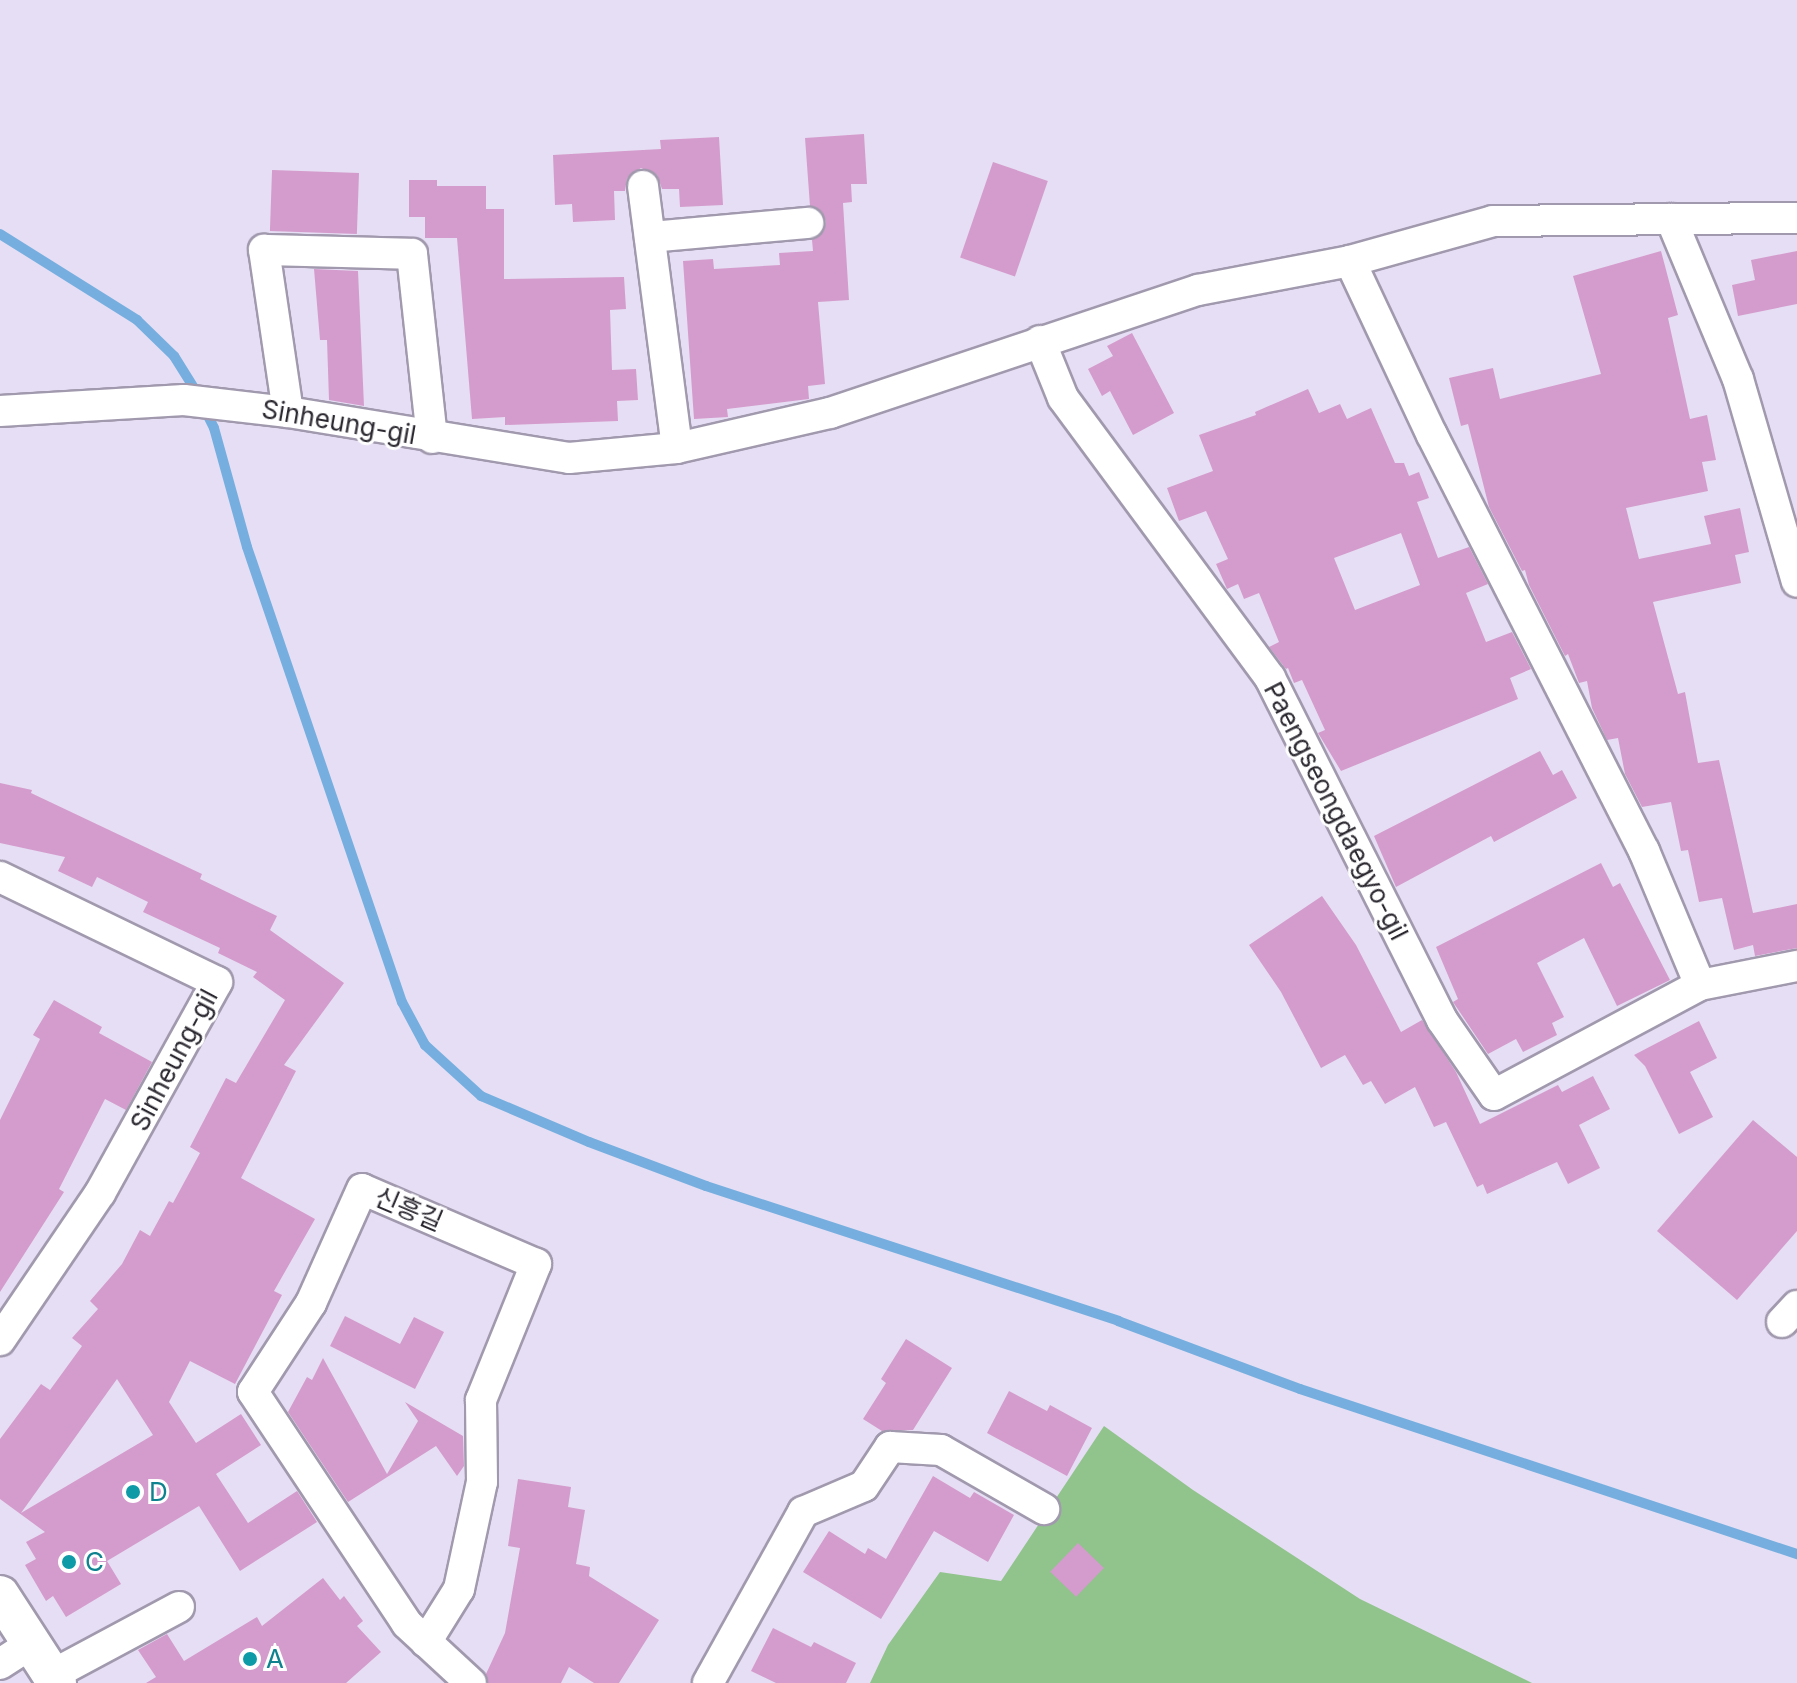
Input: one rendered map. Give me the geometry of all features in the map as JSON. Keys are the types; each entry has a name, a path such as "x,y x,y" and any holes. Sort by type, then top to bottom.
{"street":[{"path":"643,186 677,448 830,413 1198,290 1350,261 1493,221 1797,218"},
{"path":"1671,219 1738,379 1797,582"},
{"path":"650,237 808,223"},
{"path":"288,412 264,250 412,254 432,438"},
{"path":"1350,261 1432,435 1644,851 1700,985"},
{"name":"Paengseongdaegyo-gil","path":"1040,341 1063,398 1270,678 1442,1020 1494,1095 1700,985 1797,966"},
{"name":"Sinheung-gil","path":"0,411 196,401 288,412 569,458 677,448"},
{"name":"Sinheung-gil","path":"0,877 217,982 100,1193 0,1340"},
{"name":"신흥길","path":"426,1642 459,1589 482,1482 481,1400 536,1264 362,1189 311,1303 253,1392 407,1624 426,1642 471,1683"},
{"path":"708,1683 803,1512 864,1486 890,1447 941,1450 1044,1509"},
{"path":"0,1595 54,1679 179,1607"},
{"path":"0,1664 32,1643"}],"green space":[{"path":"1104,1426 1193,1490 1360,1599 1532,1683 870,1683 888,1645 940,1572 1001,1581"}],"building":[{"path":"864,134 867,184 851,184 852,202 843,203 849,300 818,302 825,384 808,386 809,399 727,409 728,417 694,419 683,261 713,259 714,269 780,265 779,253 813,251 812,240 824,231 826,222 822,212 810,206 805,138"},
{"path":"719,137 723,205 680,207 679,189 662,189 657,175 641,168 627,178 625,191 614,191 615,220 573,222 572,204 555,205 553,155 661,149 660,140"},
{"path":"993,162 1048,181 1015,276 960,257"},
{"path":"272,170 359,173 357,234 270,231"},
{"path":"409,180 437,180 437,186 486,186 486,209 504,209 504,279 624,277 626,309 610,310 612,370 636,369 638,400 617,401 618,421 505,425 505,417 472,419 457,238 425,238 425,217 409,217"},
{"path":"1661,251 1678,315 1668,318 1690,419 1707,415 1716,460 1702,462 1708,491 1626,508 1639,559 1711,544 1704,516 1740,508 1749,552 1735,555 1741,583 1653,602 1678,694 1685,692 1698,763 1719,760 1753,913 1797,904 1797,948 1755,956 1753,945 1734,950 1722,898 1699,902 1688,850 1681,851 1671,802 1642,807 1625,774 1618,738 1607,740 1592,708 1587,681 1579,683 1568,654 1565,656 1529,585 1525,570 1522,571 1489,507 1468,424 1461,426 1449,378 1493,368 1500,399 1601,374 1573,276"},
{"path":"1797,251 1797,304 1738,316 1732,285 1755,280 1751,260"},
{"path":"314,269 358,271 364,406 329,400 327,340 320,340"},
{"path":"1132,333 1174,413 1133,435 1110,391 1102,396 1088,369 1113,356 1107,346"},
{"path":"1308,389 1319,413 1340,404 1347,419 1371,408 1395,463 1404,463 1409,476 1419,472 1429,498 1417,502 1438,558 1469,547 1488,584 1466,593 1486,642 1512,632 1531,669 1510,678 1518,699 1341,771 1318,733 1325,730 1302,680 1294,683 1288,668 1269,647 1279,642 1259,593 1244,599 1238,584 1227,589 1216,564 1228,559 1206,511 1179,521 1167,488 1213,471 1199,435 1256,415 1255,412","holes":["1401,533 1420,585 1355,610 1334,558"]},
{"path":"1540,751 1553,775 1562,770 1577,798 1494,842 1491,836 1396,887 1374,836"},
{"path":"0,783 32,790 31,793 202,874 200,879 277,916 270,930 344,983 284,1065 296,1071 241,1178 315,1219 274,1291 282,1295 235,1384 190,1361 169,1402 196,1443 241,1414 261,1445 216,1474 248,1523 297,1491 317,1522 240,1571 199,1506 107,1561 121,1584 66,1617 53,1596 46,1601 25,1565 36,1559 26,1542 45,1532 0,1499 0,1439 41,1384 50,1390 82,1346 72,1338 98,1309 90,1301 122,1264 140,1230 150,1236 169,1201 173,1203 200,1153 190,1147 226,1078 236,1083 285,1000 253,977 257,972 218,953 220,948 143,912 148,902 97,877 92,887 58,871 65,857 0,843","holes":["117,1379 153,1435 21,1513"]},
{"path":"1601,863 1613,887 1620,883 1670,980 1617,1006 1584,938 1537,963 1564,1017 1552,1023 1557,1035 1523,1052 1516,1039 1488,1054 1453,1002 1458,999 1436,947"},
{"path":"1322,896 1356,945 1401,1032 1422,1020 1456,1072 1480,1124 1558,1085 1562,1092 1593,1076 1610,1109 1579,1125 1600,1168 1568,1184 1557,1162 1487,1194 1483,1184 1477,1187 1446,1122 1434,1127 1415,1087 1385,1104 1371,1081 1363,1085 1345,1055 1321,1068 1281,992 1249,945"},
{"path":"54,1000 102,1027 99,1033 152,1062 126,1110 105,1099 59,1189 64,1192 0,1292 0,1120 40,1039 33,1035"},
{"path":"1699,1021 1717,1058 1690,1072 1713,1117 1679,1134 1645,1066 1634,1055"},
{"path":"1753,1120 1797,1157 1797,1231 1737,1300 1657,1231"},
{"path":"345,1316 400,1344 414,1317 444,1332 415,1389 330,1346"},
{"path":"906,1339 952,1368 913,1430 882,1431 863,1419 886,1383 881,1379"},
{"path":"323,1358 387,1474 418,1421 405,1402 463,1436 464,1466 457,1476 436,1446 348,1502 288,1412 307,1377 312,1380"},
{"path":"1009,1391 1047,1411 1050,1405 1092,1428 1067,1476 987,1433"},
{"path":"933,1476 970,1498 974,1492 1014,1515 988,1562 934,1531 881,1619 803,1572 829,1531 865,1554 868,1548 886,1559"},
{"path":"518,1479 571,1487 568,1507 585,1510 576,1564 590,1567 589,1576 659,1620 619,1683 594,1683 569,1667 561,1683 488,1683 486,1674 505,1633 520,1548 508,1546"},
{"path":"1078,1543 1104,1568 1076,1597 1050,1572"},
{"path":"323,1578 340,1600 344,1596 363,1621 357,1626 381,1652 346,1683 146,1683 156,1677 138,1650 167,1634 184,1661 257,1617 262,1626"},
{"path":"773,1628 811,1647 814,1642 856,1663 846,1683 776,1683 751,1671"}],"waterway":[{"path":"0,234 137,320 174,356 195,390 214,428 247,547 402,1002 425,1045 481,1096 589,1142 706,1186 1118,1321 1300,1389 1797,1554"}],"place":[{"name":"D","path":"133,1492"},
{"name":"C","path":"69,1562"},
{"name":"A","path":"250,1659"}]}
